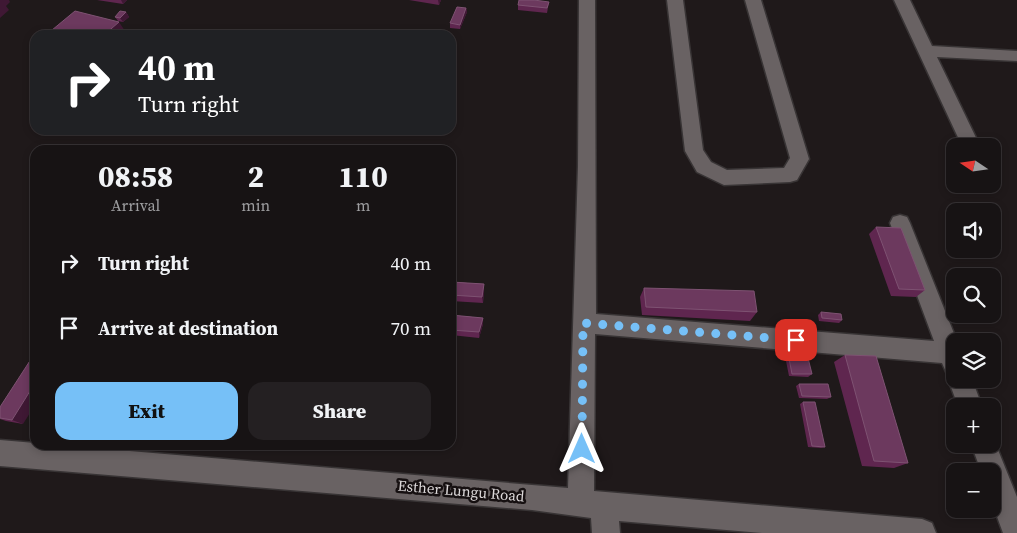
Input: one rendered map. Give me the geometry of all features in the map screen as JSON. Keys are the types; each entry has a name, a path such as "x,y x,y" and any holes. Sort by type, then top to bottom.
{"street":[{"path":"587,0 587,166 583,323 592,504 606,533"},
{"path":"675,0 694,151 704,166 724,178 790,175 800,159 753,0"},
{"path":"902,0 968,138"},
{"path":"926,51 1017,56"},
{"path":"900,223 946,344"},
{"path":"583,323 946,359"},
{"name":"Esther Lungu Road","path":"0,452 922,533"},
{"path":"987,453 1017,533"}],"building":[{"path":"519,0 549,2 547,8 518,5"},
{"path":"457,7 466,8 460,25 450,23"},
{"path":"75,11 119,22 110,30 52,30"},
{"path":"120,11 126,12 120,18 115,17"},
{"path":"876,227 901,228 925,290 899,289"},
{"path":"456,282 484,284 482,297 456,295"},
{"path":"644,288 754,291 757,312 646,307"},
{"path":"821,312 841,314 842,320 822,318"},
{"path":"456,315 483,318 479,332 456,330"},
{"path":"788,353 807,354 812,374 792,374"},
{"path":"845,355 876,356 908,463 874,461"},
{"path":"30,361 30,391 12,420 0,418 0,407"},
{"path":"799,384 828,384 831,397 802,396"},
{"path":"803,402 815,402 825,447 812,446"}],"route":[{"path":"582,449 583,323 796,340"}]}
